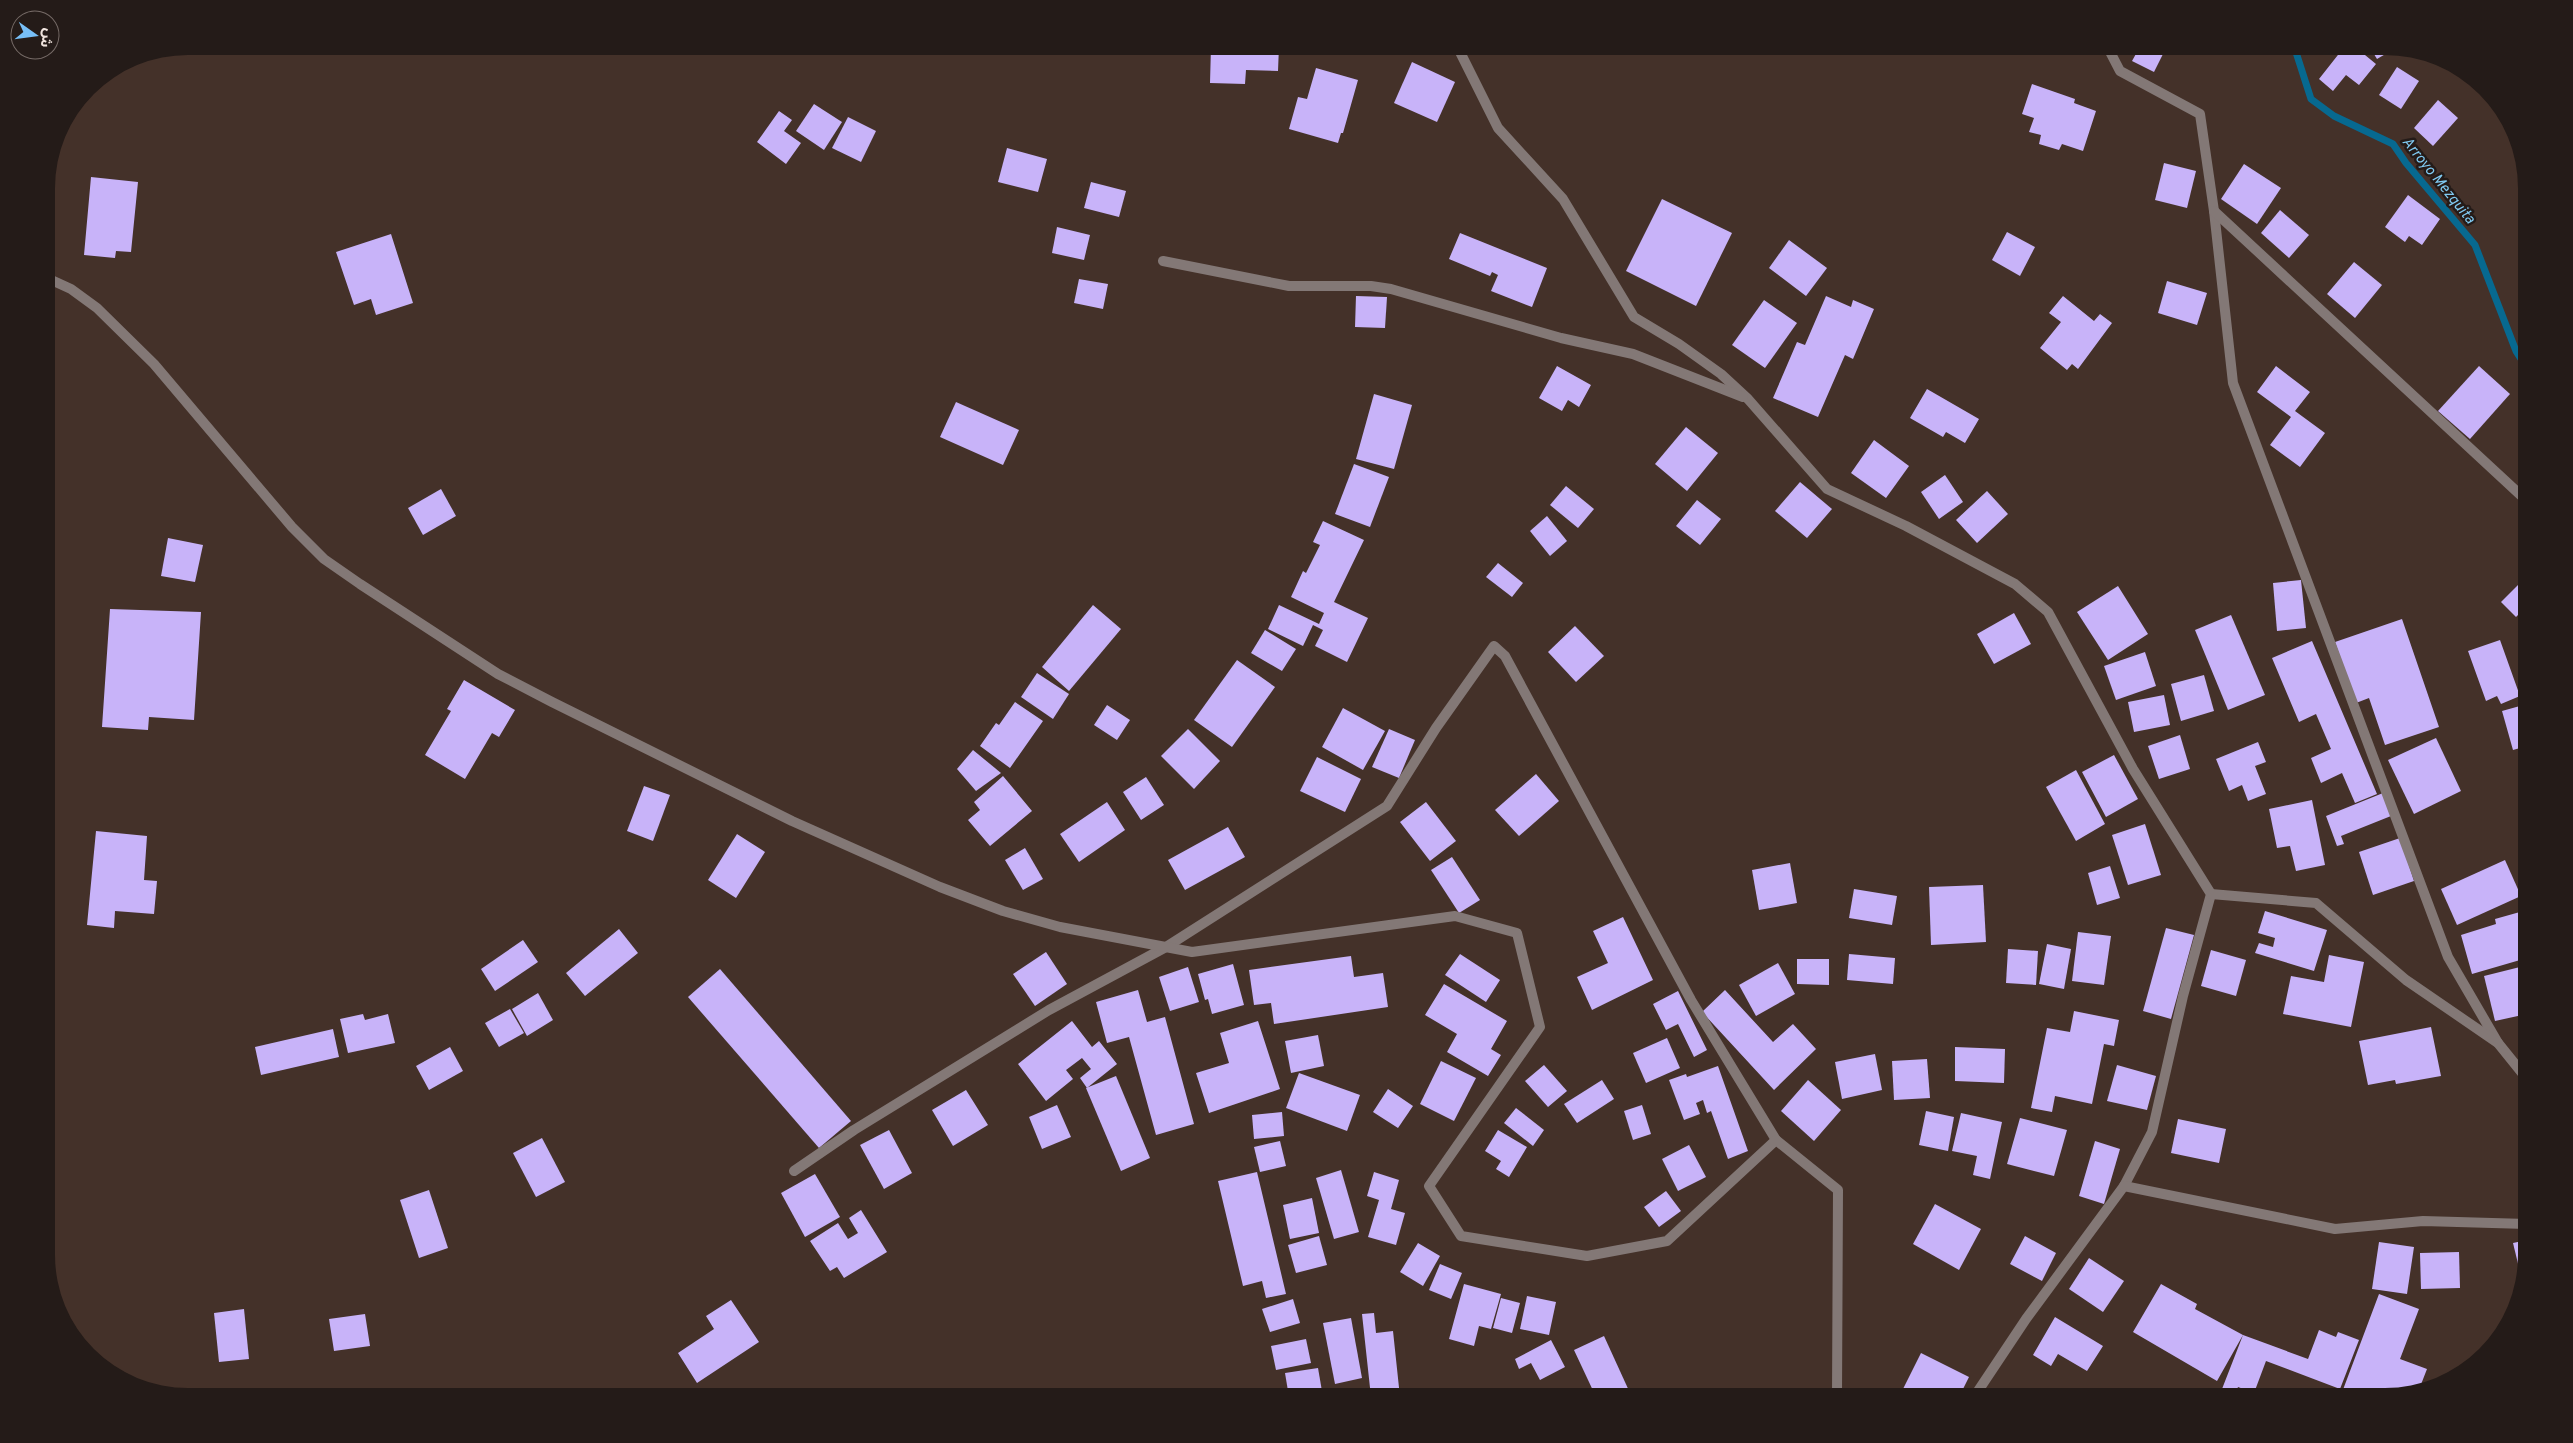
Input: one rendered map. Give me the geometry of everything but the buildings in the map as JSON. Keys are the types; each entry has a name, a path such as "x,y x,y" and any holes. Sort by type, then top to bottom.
{"street":[{"path":"1462,55 1498,128 1563,199 1634,317 1679,344 1721,374 1748,399 1828,489 1906,526 2015,584 2048,612 2133,769 2211,894 2183,996 2152,1132 2124,1186 2026,1319 1980,1388"},
{"path":"2112,55 2120,71 2200,114 2214,211 2234,382 2448,957 2498,1042 2518,1068"},
{"path":"2214,211 2518,494"},
{"path":"1163,261 1289,286 1372,286 1391,289 1561,338 1633,354 1748,399"},
{"path":"55,282 71,289 97,308 154,364 292,527 324,559 498,674 792,821 940,887 1003,911 1060,927 1192,952 1455,916 1517,933 1540,1027 1429,1186 1461,1236 1587,1256 1667,1241 1776,1140"},
{"path":"794,1171 854,1130 1049,1010 1166,947 1387,806 1436,728 1494,646 1505,656 1691,1000 1776,1140 1838,1190 1837,1388"},
{"path":"2211,894 2316,903 2406,980 2498,1042"},
{"path":"2124,1186 2335,1229 2422,1221 2518,1224"}],"waterway":[{"name":"Arroyo Mezquita","path":"2297,55 2311,99 2334,116 2393,144 2406,163 2475,245 2518,354"}]}
